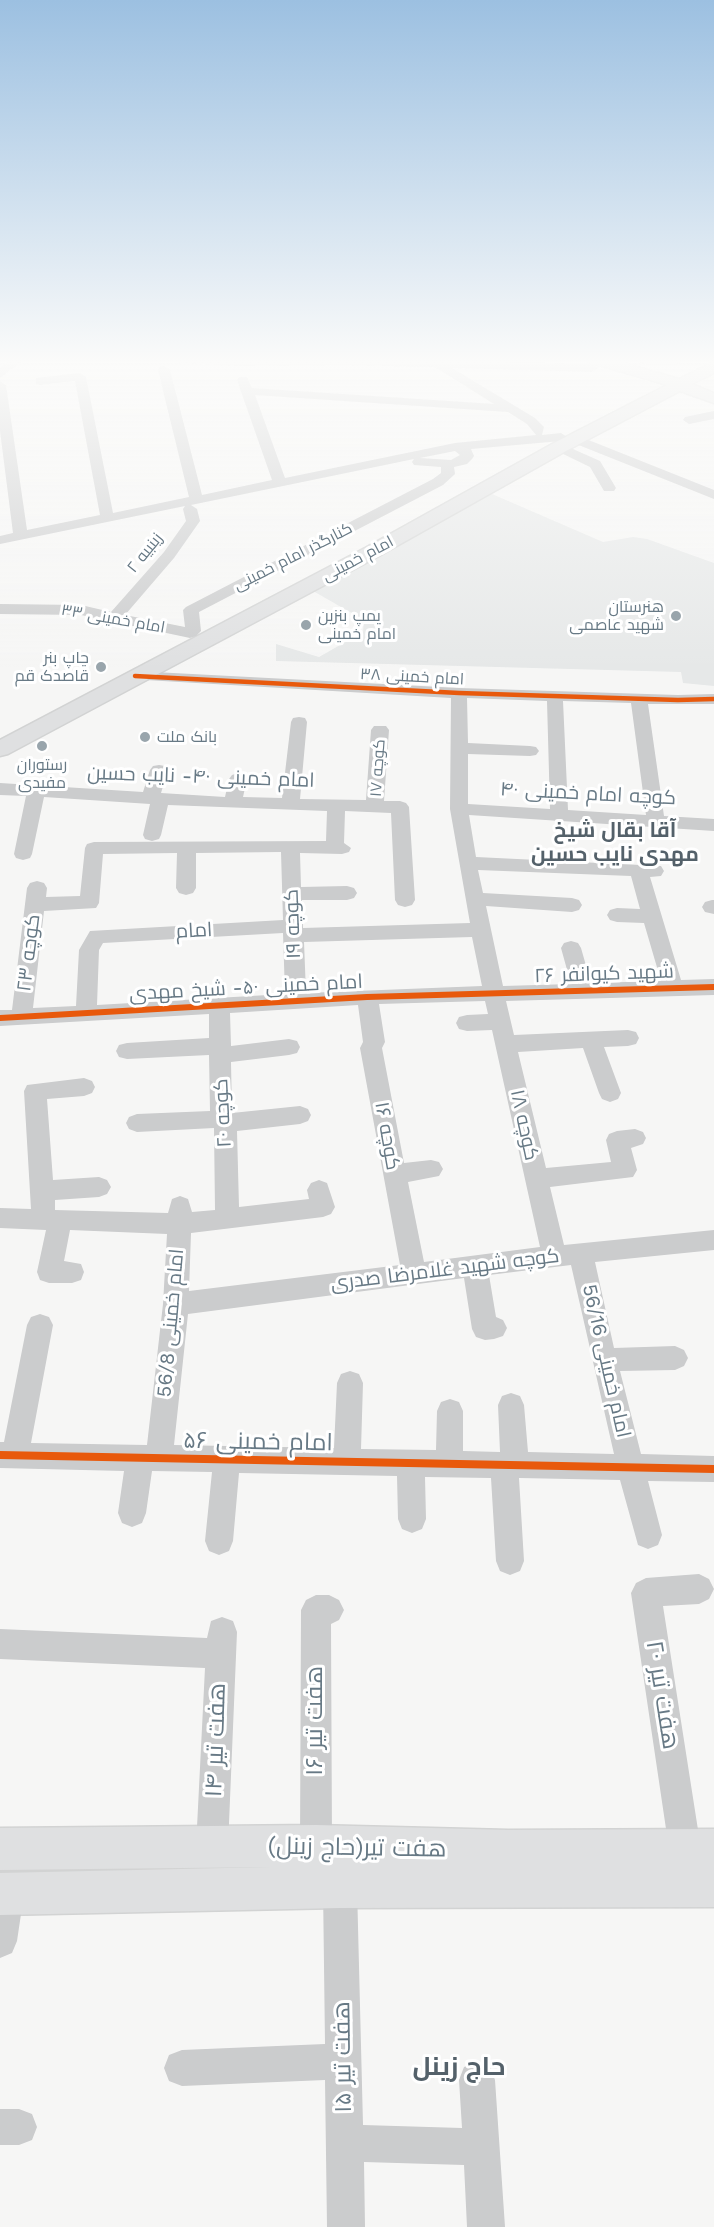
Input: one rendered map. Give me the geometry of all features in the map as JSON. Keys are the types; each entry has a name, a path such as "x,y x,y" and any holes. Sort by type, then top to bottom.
{"main road":[{"name":"امام خمینی","path":"0,732 513,463"},
{"name":"امام خمینی","path":"0,748 372,552 519,463"},
{"name":"هفت تیر(حاج زینل)","path":"0,1849 316,1846 508,1851 699,1850"},
{"name":"هفت تیر(حاج زینل)","path":"3,1894 340,1887 714,1886"}],"street":[{"path":"11,463 21,536"},
{"path":"97,463 107,517"},
{"path":"184,463 193,504"},
{"path":"273,463 279,481"},
{"path":"0,549 193,504 279,481 373,463"},
{"path":"0,540 107,517 193,504 410,463 452,463"},
{"path":"593,463 609,488"},
{"path":"623,463 713,494"},
{"name":"کنارگذر امام خمینی","path":"161,626 438,482 448,474 447,464"},
{"name":"زینبیه ۲","path":"116,616 169,555 193,521 193,504"},
{"name":"امام خمینی ۳۳","path":"0,609 65,608 192,632"},
{"path":"191,610 192,632"},
{"name":"امام خمینی ۳۸","path":"135,676 459,693 639,699 689,706 714,699"},
{"path":"333,706 337,686"},
{"path":"459,693 459,748 530,751"},
{"path":"555,697 559,815"},
{"path":"639,699 656,820"},
{"path":"290,804 299,722"},
{"name":"کوچه ۱۷","path":"375,806 380,730"},
{"name":"کوچه ۱۸","path":"459,748 459,809 467,863 494,994 554,1256"},
{"path":"156,849 155,799 159,770"},
{"path":"233,803 238,778"},
{"name":"امام خمینی ۴۰- نایب حسین","path":"0,789 233,803 400,807 405,900"},
{"path":"23,854 36,792"},
{"path":"74,845 94,844 94,848 156,849 290,846 338,848 336,805"},
{"name":"کوچه امام خمینی ۴۰","path":"459,809 518,818 559,815 714,825"},
{"name":"کوچه ۱۹","path":"290,846 296,1001"},
{"path":"186,888 188,847"},
{"name":"کوچه ۲۳","path":"21,1018 36,896 89,903 94,848"},
{"path":"467,863 646,871 651,916 673,988"},
{"path":"291,894 347,893"},
{"path":"474,899 572,905"},
{"path":"617,915 651,916"},
{"name":"امام","path":"86,1014 89,950 97,936 149,925 292,931 481,930"},
{"path":"571,948 583,991"},
{"name":"شهید کیوانفر ۲۶","path":"494,994 714,987"},
{"name":"امام خمینی ۵۰- شیخ مهدی","path":"0,1018 367,997 494,994"},
{"name":"کوچه ۱۶","path":"367,997 374,1042 371,1048 414,1274"},
{"name":"کوچه ۲۰","path":"219,1005 226,1220"},
{"path":"467,1023 503,1033 591,1040 627,1038"},
{"path":"591,1040 610,1093"},
{"path":"127,1051 289,1047"},
{"path":"72,1272 49,1272 52,1219 42,1191 34,1091 84,1087"},
{"path":"137,1123 223,1121 300,1115"},
{"path":"535,1179 626,1170 617,1140 635,1138"},
{"path":"394,1174 431,1169"},
{"path":"42,1191 99,1186"},
{"path":"0,1218 52,1219 179,1215 226,1220 323,1207 319,1190"},
{"name":"امام خمینی 56/8","path":"132,1513 150,1458 176,1304 179,1215"},
{"name":"کوچه شهید غلامرضا صدری","path":"176,1304 554,1256 714,1240"},
{"name":"امام خمینی 56/16","path":"581,1254 604,1360 648,1534"},
{"path":"475,1266 485,1329 494,1328"},
{"path":"7,1455 40,1325"},
{"path":"604,1360 675,1358"},
{"path":"347,1462 350,1383"},
{"path":"510,1561 511,1405"},
{"path":"449,1464 450,1411"},
{"name":"امام خمینی ۵۶","path":"7,1455 714,1469"},
{"path":"219,1541 227,1459"},
{"path":"411,1464 412,1519"},
{"name":"هفت تیر ۲۰","path":"699,1589 646,1593 699,1850"},
{"name":"هفت تیر ۱۶","path":"316,1846 316,1610 329,1610"},
{"name":"هفت تیر ۱۴","path":"0,1644 104,1647 220,1643 212,1847"},
{"name":"هفت تیر ۱۵","path":"340,1887 346,2227"},
{"path":"0,1941 3,1894"},
{"path":"182,2068 344,2061"},
{"path":"477,2080 486,2227"},
{"path":"345,2143 480,2147"}],"shaded area":[{"path":"492,494 603,542 633,537 647,539 714,563 714,686 683,683 681,672 276,661 276,644 319,657 363,632 364,620 313,591"}],"cycle path":[{"path":"135,676 459,693 678,700 714,699"},
{"path":"0,1018 367,997 714,987"},
{"path":"0,1455 714,1469"}],"place":[{"name":"هنرستان شهید عاصمی","path":"676,616"},
{"name":"پمپ بنزین امام خمینی","path":"306,625"},
{"name":"چاپ بنر قاصدک قم","path":"101,667"},
{"name":"بانک ملت","path":"145,737"},
{"name":"رستوران مفیدی","path":"42,746"}],"district":[{"name":"آقا بقال شیخ مهدی نایب حسین","path":"615,843"},
{"name":"حاج زینل","path":"459,2067"}]}
